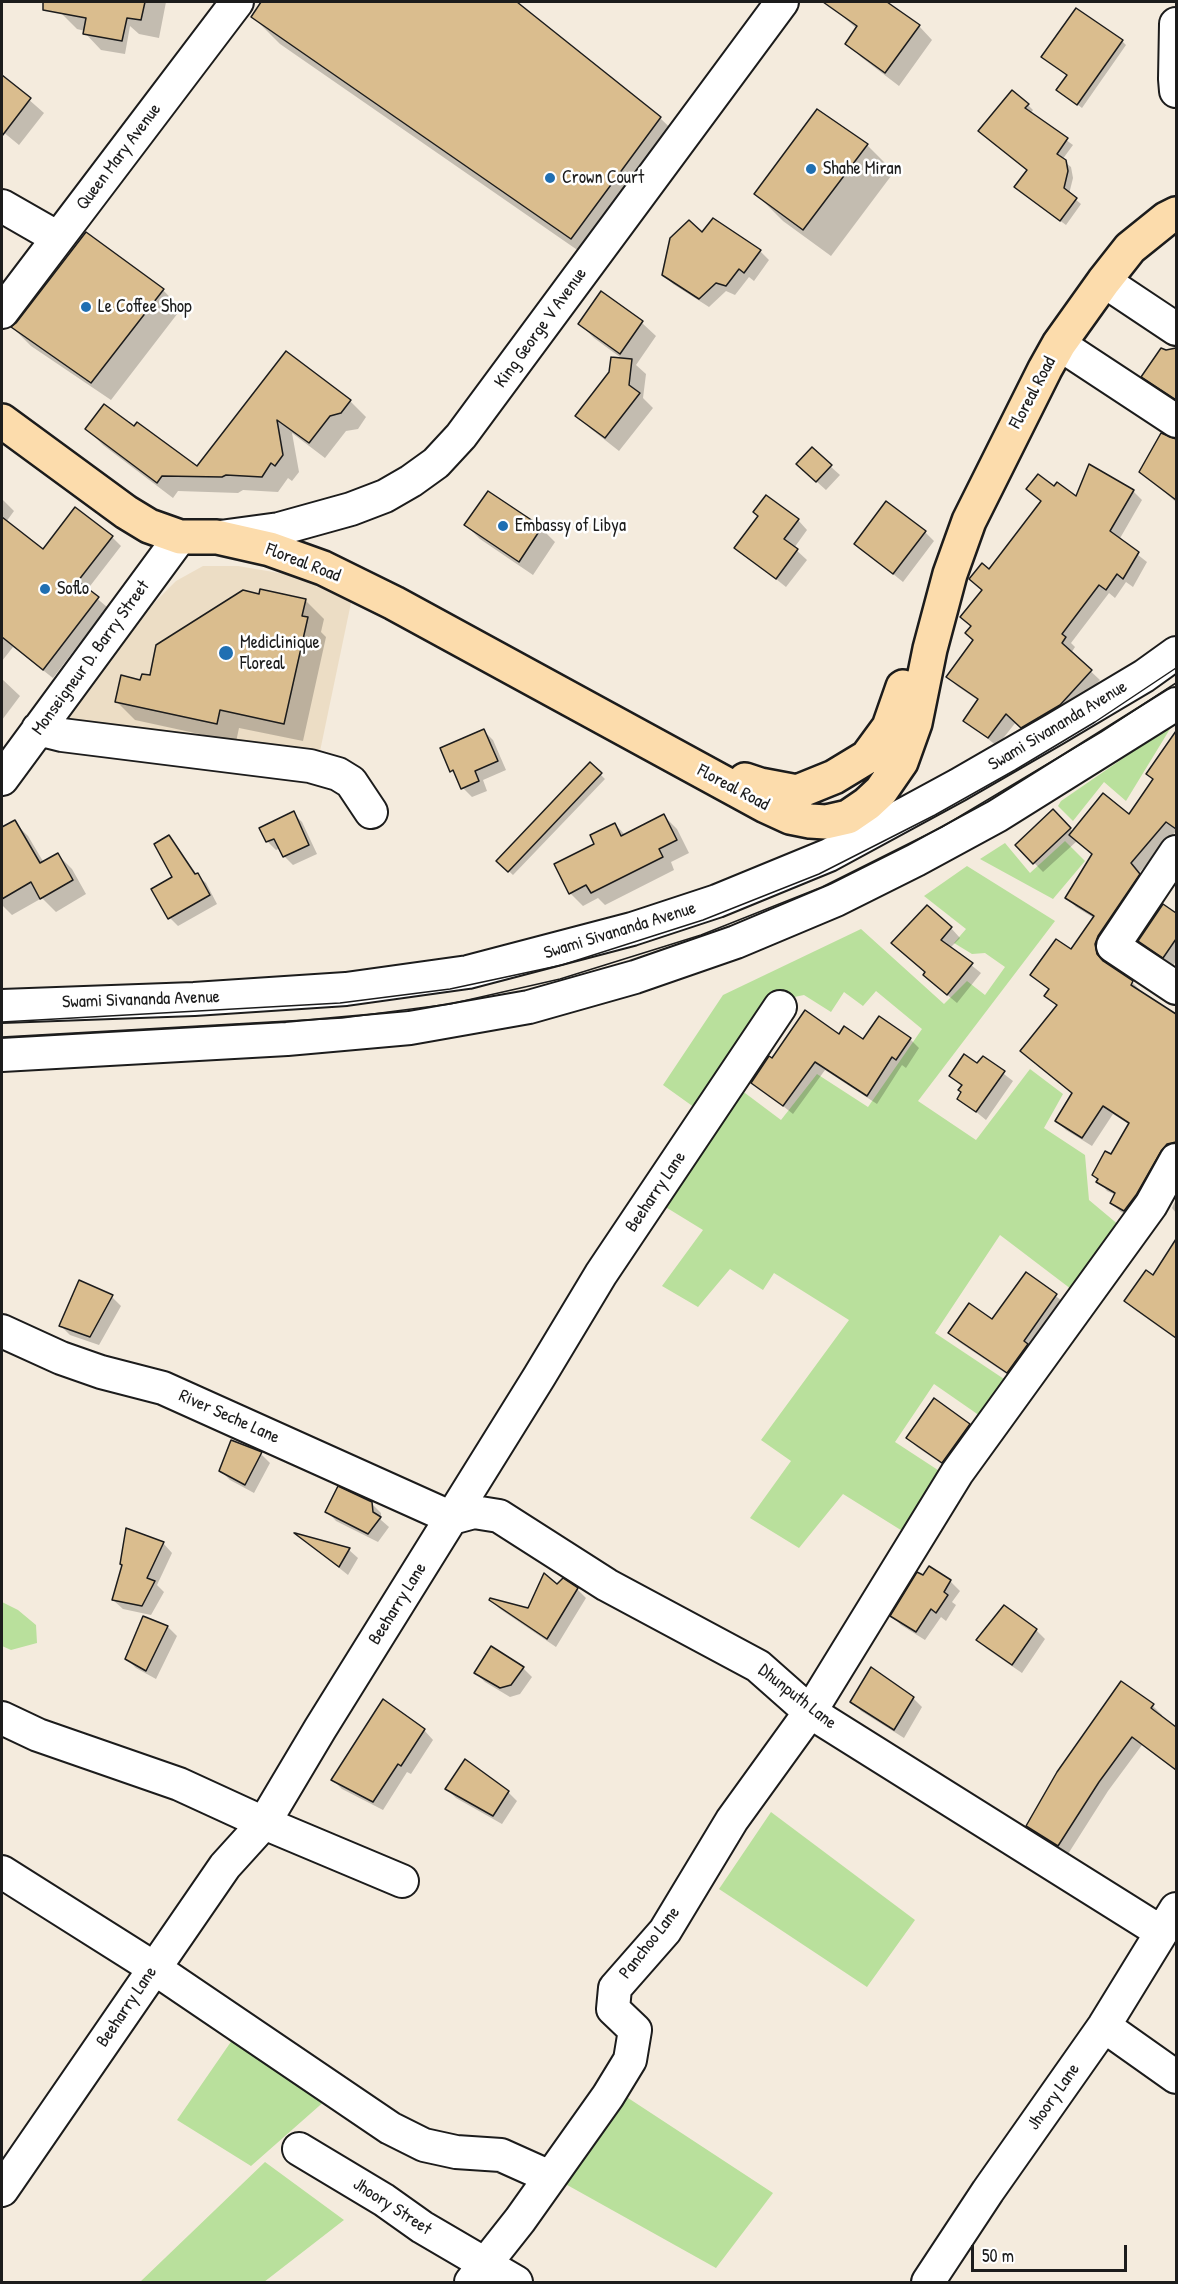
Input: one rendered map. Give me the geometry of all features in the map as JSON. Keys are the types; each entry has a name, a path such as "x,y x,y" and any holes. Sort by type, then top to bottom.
{"main road":[{"name":"Floreal Road","path":"2,421 126,512 149,525 180,537 217,537 270,549 322,568 394,603 664,750 760,785 797,792 834,777 867,757 890,727 911,665 974,511 1005,445 1059,344 1130,248 1166,219 1176,214"}],"street":[{"name":"Queen Mary Avenue","path":"2,312 237,2"},
{"name":"King George V Avenue","path":"217,537 279,529 351,509 385,496 411,482 436,463 461,436 782,2"},
{"path":"1176,24 1174,79 1176,91"},
{"path":"2,206 58,238"},
{"path":"1104,281 1176,329"},
{"path":"1059,344 1176,421"},
{"name":"Monseigneur D. Barry Street","path":"2,779 180,537"},
{"name":"Swami Sivananda Avenue","path":"2,1006 194,999 346,989 468,972 632,930 717,902 829,855 1036,741 1144,676 1176,653"},
{"path":"2,1055 287,1039 410,1028 529,1007 635,977 736,942 836,900 906,865 997,816 1176,704"},
{"path":"38,729 62,735 310,766 338,774 351,782 371,812"},
{"path":"1176,852 1113,946 1176,988"},
{"name":"Beeharry Lane","path":"2,2190 225,1866 264,1823 601,1274 780,1008"},
{"path":"810,1712 957,1473 1151,1205 1176,1160"},
{"name":"River Seche Lane","path":"2,1330 61,1358 101,1372 163,1388 452,1518"},
{"name":"Dhunputh Lane","path":"452,1518 474,1512 499,1516 607,1585 758,1666 810,1712 1169,1921"},
{"name":"Panchoo Lane","path":"550,2177 608,2096 630,2060 636,2030 613,2009 615,1988 664,1931 732,1820 810,1712"},
{"path":"2,1718 38,1735 179,1784 264,1823 402,1881"},
{"path":"2,1872 154,1968 390,2128 424,2145 456,2152 501,2155 550,2177 478,2273"},
{"name":"Jhoory Lane","path":"928,2283 988,2191 1104,2026 1169,1921"},
{"path":"1104,2026 1176,2076"},
{"name":"Jhoory Street","path":"299,2149 384,2200 422,2227 478,2273 516,2283"}],"shaded area":[{"name":"Mediclinique Floreal","path":"203,566 238,566 297,576 352,598 319,756 66,721 63,713 67,705 156,601 176,581"}],"green space":[{"path":"1173,724 1126,801 1104,782 1073,821 1058,806 1061,801"},
{"path":"1065,841 1085,861 1053,899 980,859 1005,843 1030,873"},
{"path":"967,866 1055,921 918,1101 976,1140 1030,1069 1063,1094 1044,1128 1085,1155 1089,1200 1120,1226 1071,1289 1000,1235 935,1333 1010,1383 983,1418 934,1384 895,1442 944,1474 904,1532 843,1494 799,1548 750,1518 791,1461 761,1440 849,1320 774,1273 763,1290 730,1269 698,1307 662,1286 703,1230 659,1203 737,1087 781,1120 817,1074 868,1107 922,1029 876,991 863,1006 844,992 831,1012 804,995 775,1001 698,1110 663,1085 723,995 861,929 944,1004 967,981 985,995 1005,967 985,953 972,954 954,943 966,929 924,896"},
{"path":"2,1602 18,1610 36,1625 37,1643 11,1650 2,1646"},
{"path":"771,1812 915,1920 867,1987 719,1889"},
{"path":"237,2033 327,2099 251,2166 177,2120"},
{"path":"622,2094 773,2193 716,2268 560,2181"},
{"path":"265,2162 344,2220 264,2282 140,2282"}],"building":[{"path":"43,2 145,2 141,20 127,18 122,41 83,34 86,18 43,10"},
{"name":"Crown Court","path":"261,2 517,2 661,117 571,239 251,17"},
{"path":"823,2 887,2 920,25 885,73 845,44 857,26"},
{"path":"1076,8 1123,40 1077,105 1056,90 1067,75 1041,57"},
{"path":"2,75 31,98 2,136"},
{"path":"1012,90 1029,104 1025,108 1068,138 1057,154 1066,160 1068,171 1064,188 1077,198 1060,221 1014,187 1027,170 978,131"},
{"name":"Shahe Miran","path":"817,109 868,144 803,230 754,194"},
{"path":"713,218 761,250 744,273 739,269 726,286 716,283 699,299 662,275 670,238 689,220 702,232"},
{"name":"Le Coffee Shop","path":"86,232 164,289 91,383 11,327"},
{"path":"601,291 643,321 620,354 578,324"},
{"path":"1161,348 1166,350 1176,348 1176,400 1141,377"},
{"path":"286,351 351,400 341,413 330,416 309,443 277,420 283,455 275,466 271,463 262,477 162,476 157,483 85,429 104,404 134,426 137,422 197,466"},
{"path":"611,357 632,359 629,385 640,393 605,438 575,416 609,372"},
{"path":"1161,433 1176,439 1176,500 1139,472"},
{"path":"812,447 832,465 816,482 796,464"},
{"path":"1089,464 1134,490 1110,531 1139,552 1123,579 1117,574 1106,590 1099,585 1062,634 1066,637 1062,643 1092,670 1060,705 1021,728 1006,714 988,738 963,721 978,699 946,677 973,640 965,633 971,626 960,617 982,590 969,579 982,563 989,569 1041,501 1026,489 1038,474 1054,486 1057,482 1076,496"},
{"name":"Embassy of Libya","path":"488,491 542,527 519,562 464,525"},
{"path":"766,495 799,519 784,539 798,549 776,579 734,548 758,516 753,512"},
{"path":"886,501 926,531 893,574 854,544"},
{"name":"Soflo","path":"75,507 113,536 78,581 99,597 43,670 2,637 2,517 43,549"},
{"path":"260,589 306,599 302,616 308,617 284,724 220,710 217,724 115,702 121,675 140,680 142,674 150,675 156,645 243,590 259,594"},
{"path":"484,729 498,761 475,771 479,781 461,789 453,770 450,772 440,748"},
{"path":"1176,731 1176,829 1166,822 1131,863 1140,874 1098,936 1095,944 1097,954 1103,961 1133,981 1131,985 1176,1014 1176,1142 1167,1144 1161,1151 1136,1195 1124,1211 1110,1203 1115,1193 1096,1182 1098,1179 1092,1175 1105,1151 1111,1154 1129,1123 1103,1106 1082,1138 1055,1121 1072,1093 1020,1051 1057,1005 1044,996 1049,989 1030,975 1056,939 1071,949 1094,916 1065,898 1092,854 1069,835 1103,793 1129,814 1153,779 1146,774"},
{"path":"590,762 602,773 508,872 496,861"},
{"path":"1053,809 1071,828 1033,864 1015,845"},
{"path":"294,811 309,845 283,857 274,839 266,842 259,828"},
{"path":"664,814 677,840 659,849 663,857 591,893 586,885 569,894 554,864 594,844 590,835 615,823 621,836"},
{"path":"15,820 40,863 58,853 73,880 40,899 31,882 2,899 2,827"},
{"path":"169,835 195,874 198,873 210,895 168,919 151,889 172,877 154,844"},
{"path":"1163,904 1176,913 1176,939 1163,958 1138,941"},
{"path":"927,905 952,927 941,940 973,963 947,995 923,975 925,972 891,943"},
{"path":"805,1010 839,1034 844,1026 863,1039 879,1016 911,1038 896,1060 892,1057 867,1096 815,1062 783,1106 751,1083 769,1056 772,1058"},
{"path":"964,1054 977,1063 983,1056 1005,1071 976,1112 957,1099 961,1092 958,1090 962,1085 949,1076"},
{"path":"1176,1239 1176,1338 1124,1301 1146,1270 1153,1275"},
{"path":"1026,1272 1057,1294 1024,1341 1028,1344 1007,1373 948,1333 969,1303 992,1319"},
{"path":"79,1280 113,1295 90,1337 59,1326"},
{"path":"934,1398 970,1424 942,1463 906,1438"},
{"path":"231,1440 262,1452 245,1485 219,1471"},
{"path":"338,1486 372,1502 373,1512 381,1517 368,1534 325,1512"},
{"path":"126,1528 164,1542 147,1578 155,1581 142,1606 112,1600 122,1565 120,1564"},
{"path":"295,1533 350,1548 339,1567"},
{"path":"929,1566 951,1580 944,1592 948,1595 936,1613 931,1609 916,1632 890,1616 917,1572 923,1575"},
{"path":"544,1573 557,1584 563,1578 578,1588 547,1639 489,1600 490,1598 528,1608"},
{"path":"1004,1605 1037,1629 1012,1665 976,1640"},
{"path":"143,1616 168,1626 146,1671 125,1659"},
{"path":"491,1646 524,1667 511,1685 500,1688 474,1673"},
{"path":"871,1667 914,1697 894,1730 850,1702"},
{"path":"1121,1681 1154,1704 1151,1708 1176,1727 1176,1770 1132,1737 1099,1782 1058,1846 1026,1826 1057,1772"},
{"path":"383,1699 425,1729 401,1766 398,1764 373,1802 331,1780"},
{"path":"465,1759 509,1791 493,1816 445,1789"}],"tram line":[{"path":"2,1022 340,1003 450,989 562,965 703,920 819,874 935,815 1015,770 1095,722 1176,668"},
{"path":"2,1037 342,1018 450,1004 560,979 701,935 822,887 942,827 1101,732 1176,683"}],"place":[{"name":"Shahe Miran","path":"811,169"},
{"name":"Crown Court","path":"550,178"},
{"name":"Le Coffee Shop","path":"86,307"},
{"name":"Embassy of Libya","path":"503,526"},
{"name":"Soflo","path":"45,589"},
{"name":"Mediclinique Floreal","path":"226,653"}]}
